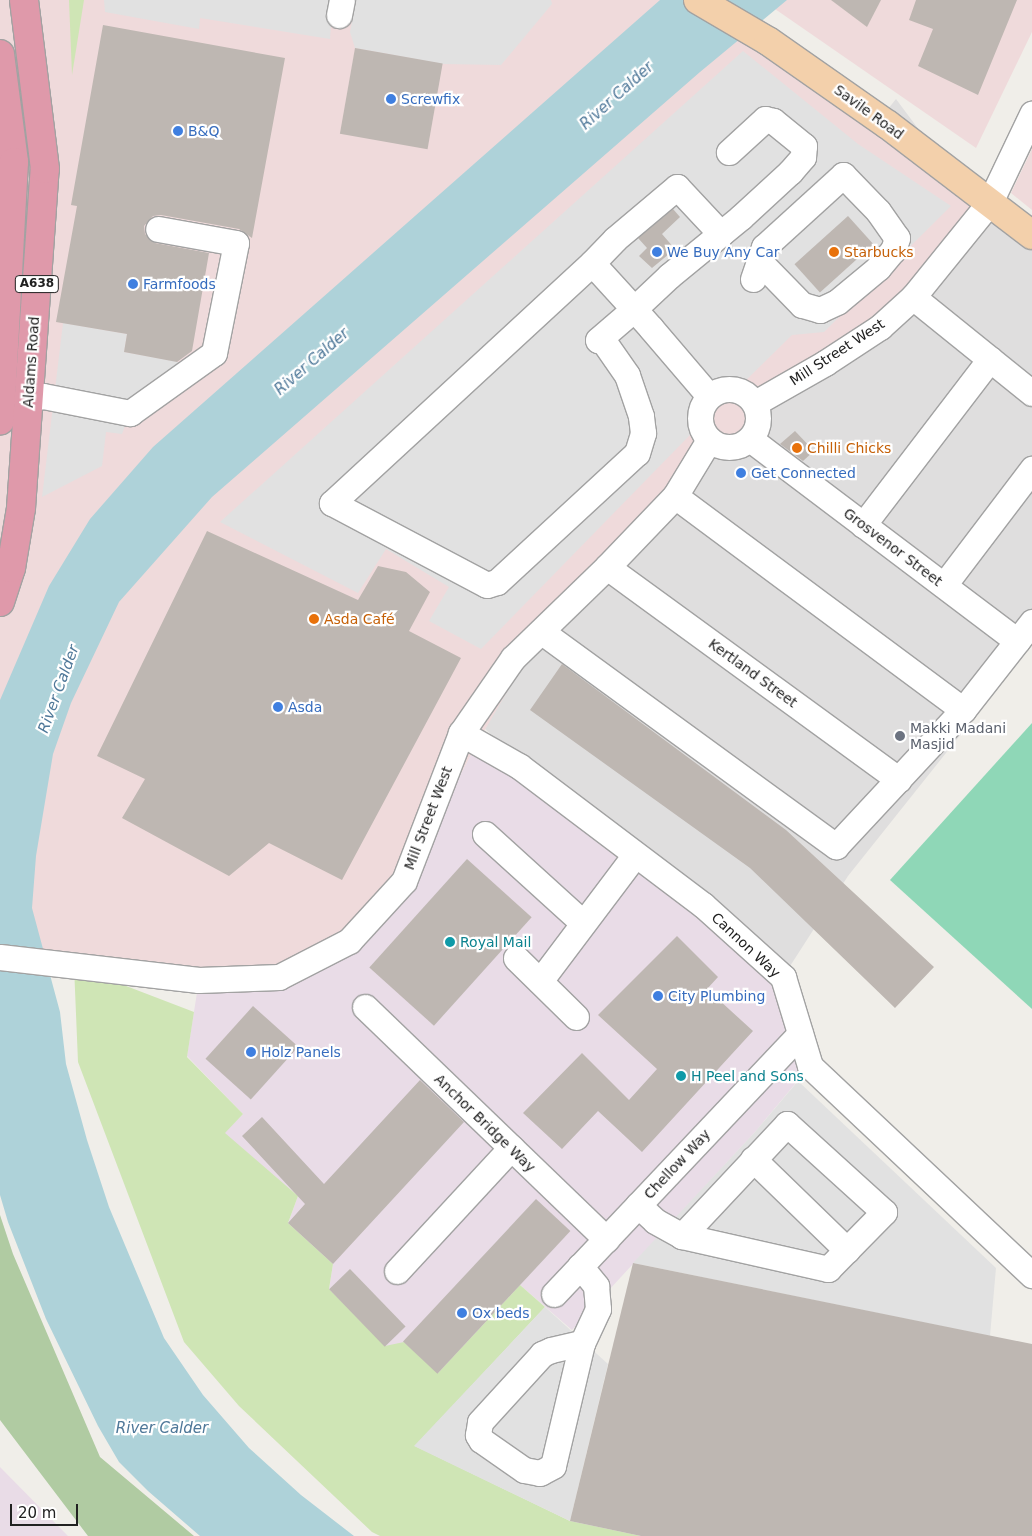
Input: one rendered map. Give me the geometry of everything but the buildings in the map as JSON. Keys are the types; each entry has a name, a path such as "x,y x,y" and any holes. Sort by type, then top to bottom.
{"highway":[{"name":"Aldams Road","path":"0,602 11,568 21,508 45,169 24,0"},
{"name":"Aldams Road","path":"0,54 14,162 0,421"}],"main road":[{"name":"Savile Road","path":"698,0 768,40 888,125 1032,235"}],"street":[{"name":"Mill Street West","path":"755,403 825,363 880,327 913,297 990,202 1032,114"},
{"path":"721,234 677,188 615,239 592,263 332,503 487,585 497,582 638,453 643,433 640,416 627,374 604,342 598,340 669,276 721,234 790,172 803,157 804,146 773,121 765,119 729,152"},
{"path":"843,174 878,211 897,238 893,250 878,268 837,302 820,310 802,305 756,270 764,248 843,174"},
{"path":"29,399 43,396 130,413 214,353 236,243 158,229"},
{"path":"592,263 709,396"},
{"path":"913,297 1032,393"},
{"path":"863,525 990,359"},
{"path":"725,388 734,388 742,391 755,403 759,417 758,425 750,439 733,447 716,444 709,440 704,432 700,413 703,404 709,396 725,388"},
{"name":"Grosvenor Street","path":"750,439 944,585 1025,632"},
{"name":"Mill Street West","path":"0,957 199,980 279,977 349,941 404,881 461,733 512,658 542,632 675,496 709,440"},
{"path":"944,585 1032,469"},
{"path":"675,496 963,710"},
{"name":"Kertland Street","path":"607,567 899,780"},
{"path":"542,632 836,846 963,710 1025,632"},
{"name":"Cannon Way","path":"461,733 519,766 703,905 783,977 810,1066 1032,1275"},
{"path":"485,834 583,923"},
{"path":"540,981 635,854"},
{"path":"516,958 576,1017"},
{"name":"Anchor Bridge Way","path":"364,1007 606,1239"},
{"name":"Chellow Way","path":"554,1294 800,1034"},
{"path":"638,1205 655,1221 682,1236 828,1269 884,1212 786,1124 682,1236"},
{"path":"397,1271 511,1148"},
{"path":"753,1159 847,1250"},
{"path":"580,1266 596,1286 598,1298 594,1321 582,1343 552,1466 540,1473 524,1470 481,1440 478,1435 480,1422 542,1354 582,1343"}],"shaded area":[{"path":"0,0 698,0 990,202 913,297 758,410 758,425 755,433 740,445 725,447 717,445 542,632 479,740 404,881 349,941 279,977 0,957"},
{"path":"104,0 333,0 330,39 200,18 199,29 105,12"},
{"path":"356,0 551,0 552,4 501,65 443,64 355,48 350,32"},
{"path":"762,0 1032,0 1032,32 976,148"},
{"path":"743,51 858,144 951,206 824,332 792,335 687,438 481,649 429,621 449,587 386,549 358,593 220,522"},
{"path":"896,99 972,201 1032,247 1032,645 848,876 783,977 532,772 385,637 820,194"},
{"path":"1032,149 1032,210 1011,193"},
{"path":"63,323 127,334 124,352 190,364 130,413 122,434 106,432 102,466 42,497"},
{"path":"479,740 783,977 810,1066 755,1132 572,1330 520,1285 438,1374 385,1346 329,1289 333,1264 288,1223 298,1196 224,1133 243,1114 187,1056 199,980 279,977 349,941 404,881"},
{"path":"798,1081 996,1268 990,1336 633,1263 755,1132"},
{"path":"545,1307 608,1364 570,1521 414,1446"},
{"path":"0,1467 68,1536 0,1536"}],"green space":[{"path":"69,0 84,0 72,75"},
{"path":"1032,723 1032,1009 890,880"},
{"path":"74,966 194,1012 187,1057 243,1114 225,1133 298,1196 288,1223 333,1264 329,1289 385,1346 404,1342 438,1373 520,1285 545,1307 415,1446 570,1521 641,1536 380,1536 372,1532 239,1406 184,1342 78,1062"},
{"path":"0,1215 13,1254 100,1457 194,1536 88,1536 0,1420"}],"water":[{"name":"River Calder","path":"660,0 787,0 700,72 212,497 119,602 71,703 53,754 36,856 32,908 60,1012 66,1064 87,1140 109,1207 164,1338 203,1395 249,1448 301,1495 354,1536 200,1536 148,1491 119,1462 98,1426 46,1319 8,1222 0,1195 0,700 49,586 90,519 153,447"}],"place":[{"name":"Screwfix","path":"391,99"},
{"name":"B&Q","path":"178,131"},
{"name":"We Buy Any Car","path":"657,252"},
{"name":"Starbucks","path":"834,252"},
{"name":"Farmfoods","path":"133,284"},
{"name":"Chilli Chicks","path":"797,448"},
{"name":"Get Connected","path":"741,473"},
{"name":"Asda Café","path":"314,619"},
{"name":"Asda","path":"278,707"},
{"name":"Makki Madani Masjid","path":"900,736"},
{"name":"Royal Mail","path":"450,942"},
{"name":"City Plumbing","path":"658,996"},
{"name":"Holz Panels","path":"251,1052"},
{"name":"H Peel and Sons","path":"681,1076"},
{"name":"Ox beds","path":"462,1313"}]}
